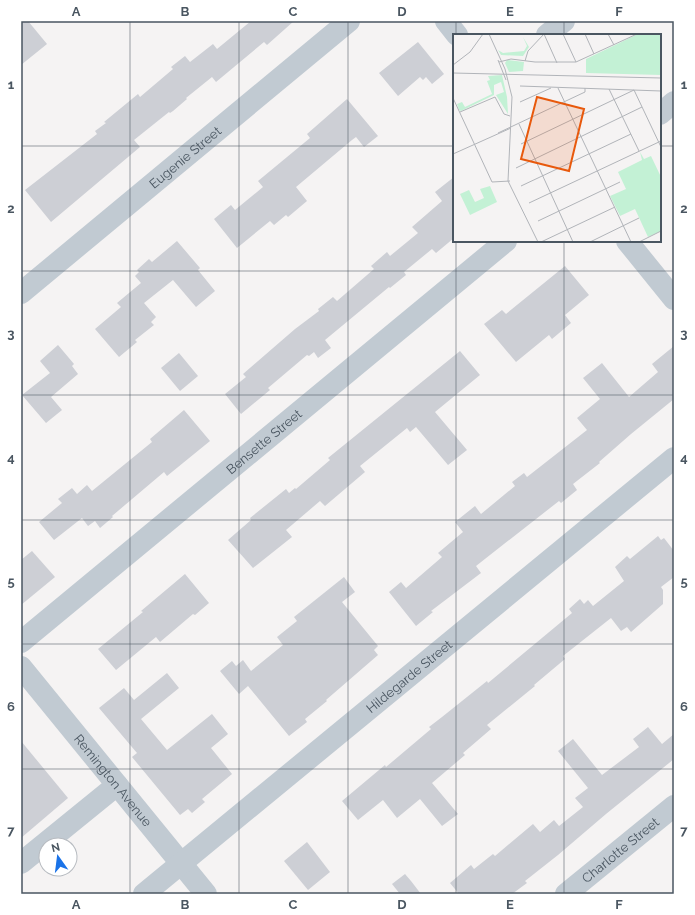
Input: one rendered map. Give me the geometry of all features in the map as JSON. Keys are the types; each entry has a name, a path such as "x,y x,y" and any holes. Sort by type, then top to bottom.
{"street":[{"name":"Eugenie Street","path":"21,293 349,21"},
{"path":"446,21 456,34"},
{"path":"548,34 564,21"},
{"path":"661,113 674,102"},
{"name":"Bensette Street","path":"21,642 505,242"},
{"path":"627,242 674,299"},
{"name":"Hildegarde Street","path":"144,894 674,458"},
{"name":"Remington Avenue","path":"21,667 206,894"},
{"path":"21,863 117,785"},
{"name":"Charlotte Street","path":"566,894 674,806"}],"building":[{"path":"21,21 28,21 47,44 21,65"},
{"path":"251,21 294,21 267,45 264,42 216,82 212,77 186,98 187,99 173,111 170,113 169,112 134,140 140,147 51,222 25,190 97,134 95,131 106,123 104,122 138,94 140,97 173,69 171,67 185,56 190,62 213,44 217,49"},
{"path":"418,42 444,74 432,84 426,77 423,80 420,77 398,96 379,73"},
{"path":"347,99 378,136 364,147 356,137 352,140 296,187 307,201 288,217 286,215 274,225 270,221 237,248 214,219 231,205 235,210 263,187 258,181 310,138 307,134"},
{"path":"453,178 453,239 436,253 432,249 404,272 406,275 390,288 389,287 325,340 331,348 318,358 314,352 309,356 307,355 268,388 270,390 241,414 225,394 246,377 243,374 295,329 319,311 318,309 333,297 337,301 374,269 371,266 387,252 390,256 418,233 412,227 442,201 435,192"},
{"path":"177,241 200,268 198,270 215,291 196,307 173,280 144,303 156,317 151,322 154,325 135,340 137,342 119,357 95,329 121,307 117,303 141,283 135,276 139,272 137,270 149,259 152,262"},
{"path":"565,266 589,295 565,315 571,323 552,339 549,335 516,362 484,324 502,310 506,314"},
{"path":"58,345 74,364 72,366 78,374 51,397 62,410 46,423 22,395 50,373 40,361"},
{"path":"674,346 674,399 631,434 599,462 600,463 573,484 577,490 561,503 559,501 476,566 481,573 431,611 433,612 416,626 389,592 401,582 406,588 442,557 438,553 463,532 455,522 475,506 481,514 515,486 512,482 524,473 527,477 587,430 577,418 600,399 583,378 602,363 629,397 658,372 652,364"},
{"path":"460,351 480,375 435,412 467,450 448,465 416,427 410,432 407,428 360,466 365,472 325,506 320,501 286,530 292,537 253,568 228,540 251,520 250,518 286,489 289,493 295,488 296,489 330,460 328,458"},
{"path":"179,353 198,376 180,391 161,368"},
{"path":"184,410 210,441 167,476 164,472 100,528 95,521 88,526 82,518 54,540 39,522 62,503 58,499 72,488 77,494 87,485 92,491 152,442 150,439"},
{"path":"658,536 661,540 664,538 674,551 674,577 661,587 663,590 663,604 631,632 627,627 621,631 611,618 563,656 565,659 534,685 535,686 487,725 491,729 463,753 465,755 432,783 458,814 442,826 420,799 397,818 383,800 358,820 342,801 385,765 386,767 431,729 429,727 487,681 488,683 572,613 569,609 580,599 584,604 588,600 593,606 624,581 615,567 627,556 630,559"},
{"path":"32,551 55,577 21,605 21,560"},
{"path":"185,574 209,603 195,615 193,614 160,642 156,637 116,670 98,649 143,612 141,611"},
{"path":"344,577 355,592 342,602 378,646 374,650 378,655 305,719 307,722 289,736 248,686 239,694 220,671 232,661 236,666 243,660 251,671 283,645 277,637 297,621 294,617"},
{"path":"167,673 179,688 141,719 167,750 212,714 228,734 211,748 232,774 202,799 205,802 192,813 188,809 180,815 132,757 137,753 99,708 124,688 134,700"},
{"path":"648,727 662,744 674,734 674,759 525,881 527,883 512,894 459,894 450,883 471,865 474,869 493,854 495,856 533,824 540,832 554,820 559,826 583,807 575,798 588,788 558,751 573,739 602,775 639,747 633,739"},
{"path":"21,741 68,798 21,838"},
{"path":"307,842 330,872 308,890 284,861"},
{"path":"405,874 421,894 400,894 392,884"}]}
